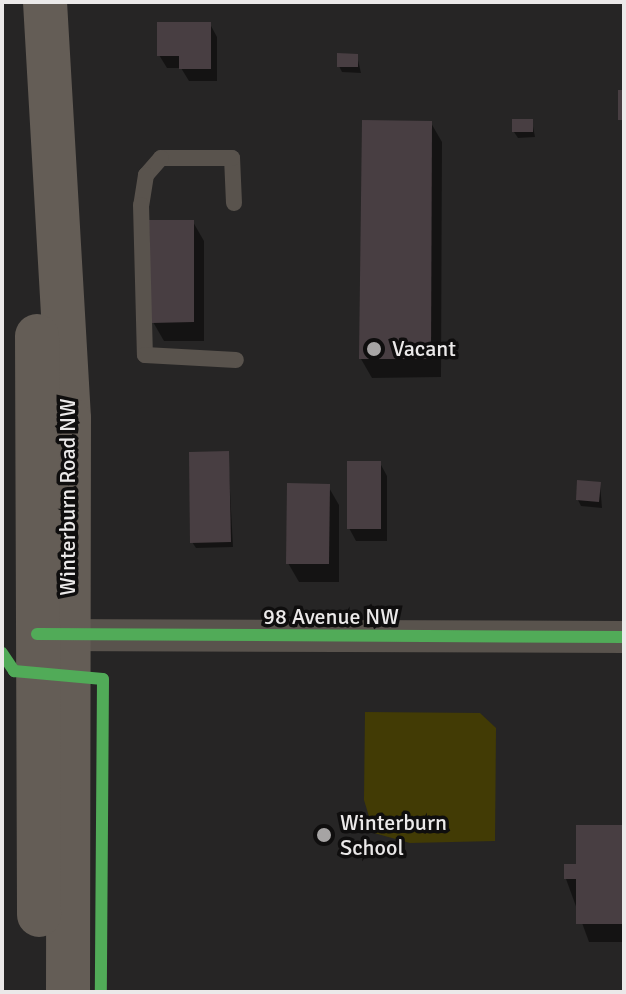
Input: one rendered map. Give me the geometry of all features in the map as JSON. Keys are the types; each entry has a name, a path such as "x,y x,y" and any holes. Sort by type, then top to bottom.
{"main road":[{"name":"Winterburn Road NW","path":"20,2 37,258 68,992"},
{"name":"Winterburn Road NW","path":"39,992 53,635 62,222 45,2"}],"street":[{"name":"98 Avenue NW","path":"53,635 624,637"}],"lane":[{"path":"234,203 232,158 161,158 146,175 141,205 145,355 236,360"}],"shaded area":[{"path":"365,712 480,713 496,728 495,841 410,843 374,833 364,800"}],"building":[{"path":"157,22 211,22 211,69 179,69 179,56 157,56"},
{"path":"337,53 358,54 358,67 337,67"},
{"path":"618,90 624,90 624,120 618,120"},
{"path":"512,119 533,119 533,132 512,132"},
{"path":"362,120 432,121 431,359 359,359"},
{"path":"149,220 194,220 194,322 151,323"},
{"path":"229,451 231,542 190,543 189,452"},
{"path":"347,461 381,461 381,529 347,529"},
{"path":"577,480 601,482 599,502 576,500"},
{"path":"287,483 330,484 329,564 286,564"},
{"path":"576,825 624,825 624,924 576,924 576,879 564,879 564,864 576,864"}],"cycle path":[{"path":"37,634 624,637"},
{"path":"2,653 14,671 103,679 101,992"}],"place":[{"name":"Vacant","path":"374,349"},
{"name":"Winterburn School","path":"324,835"}]}
